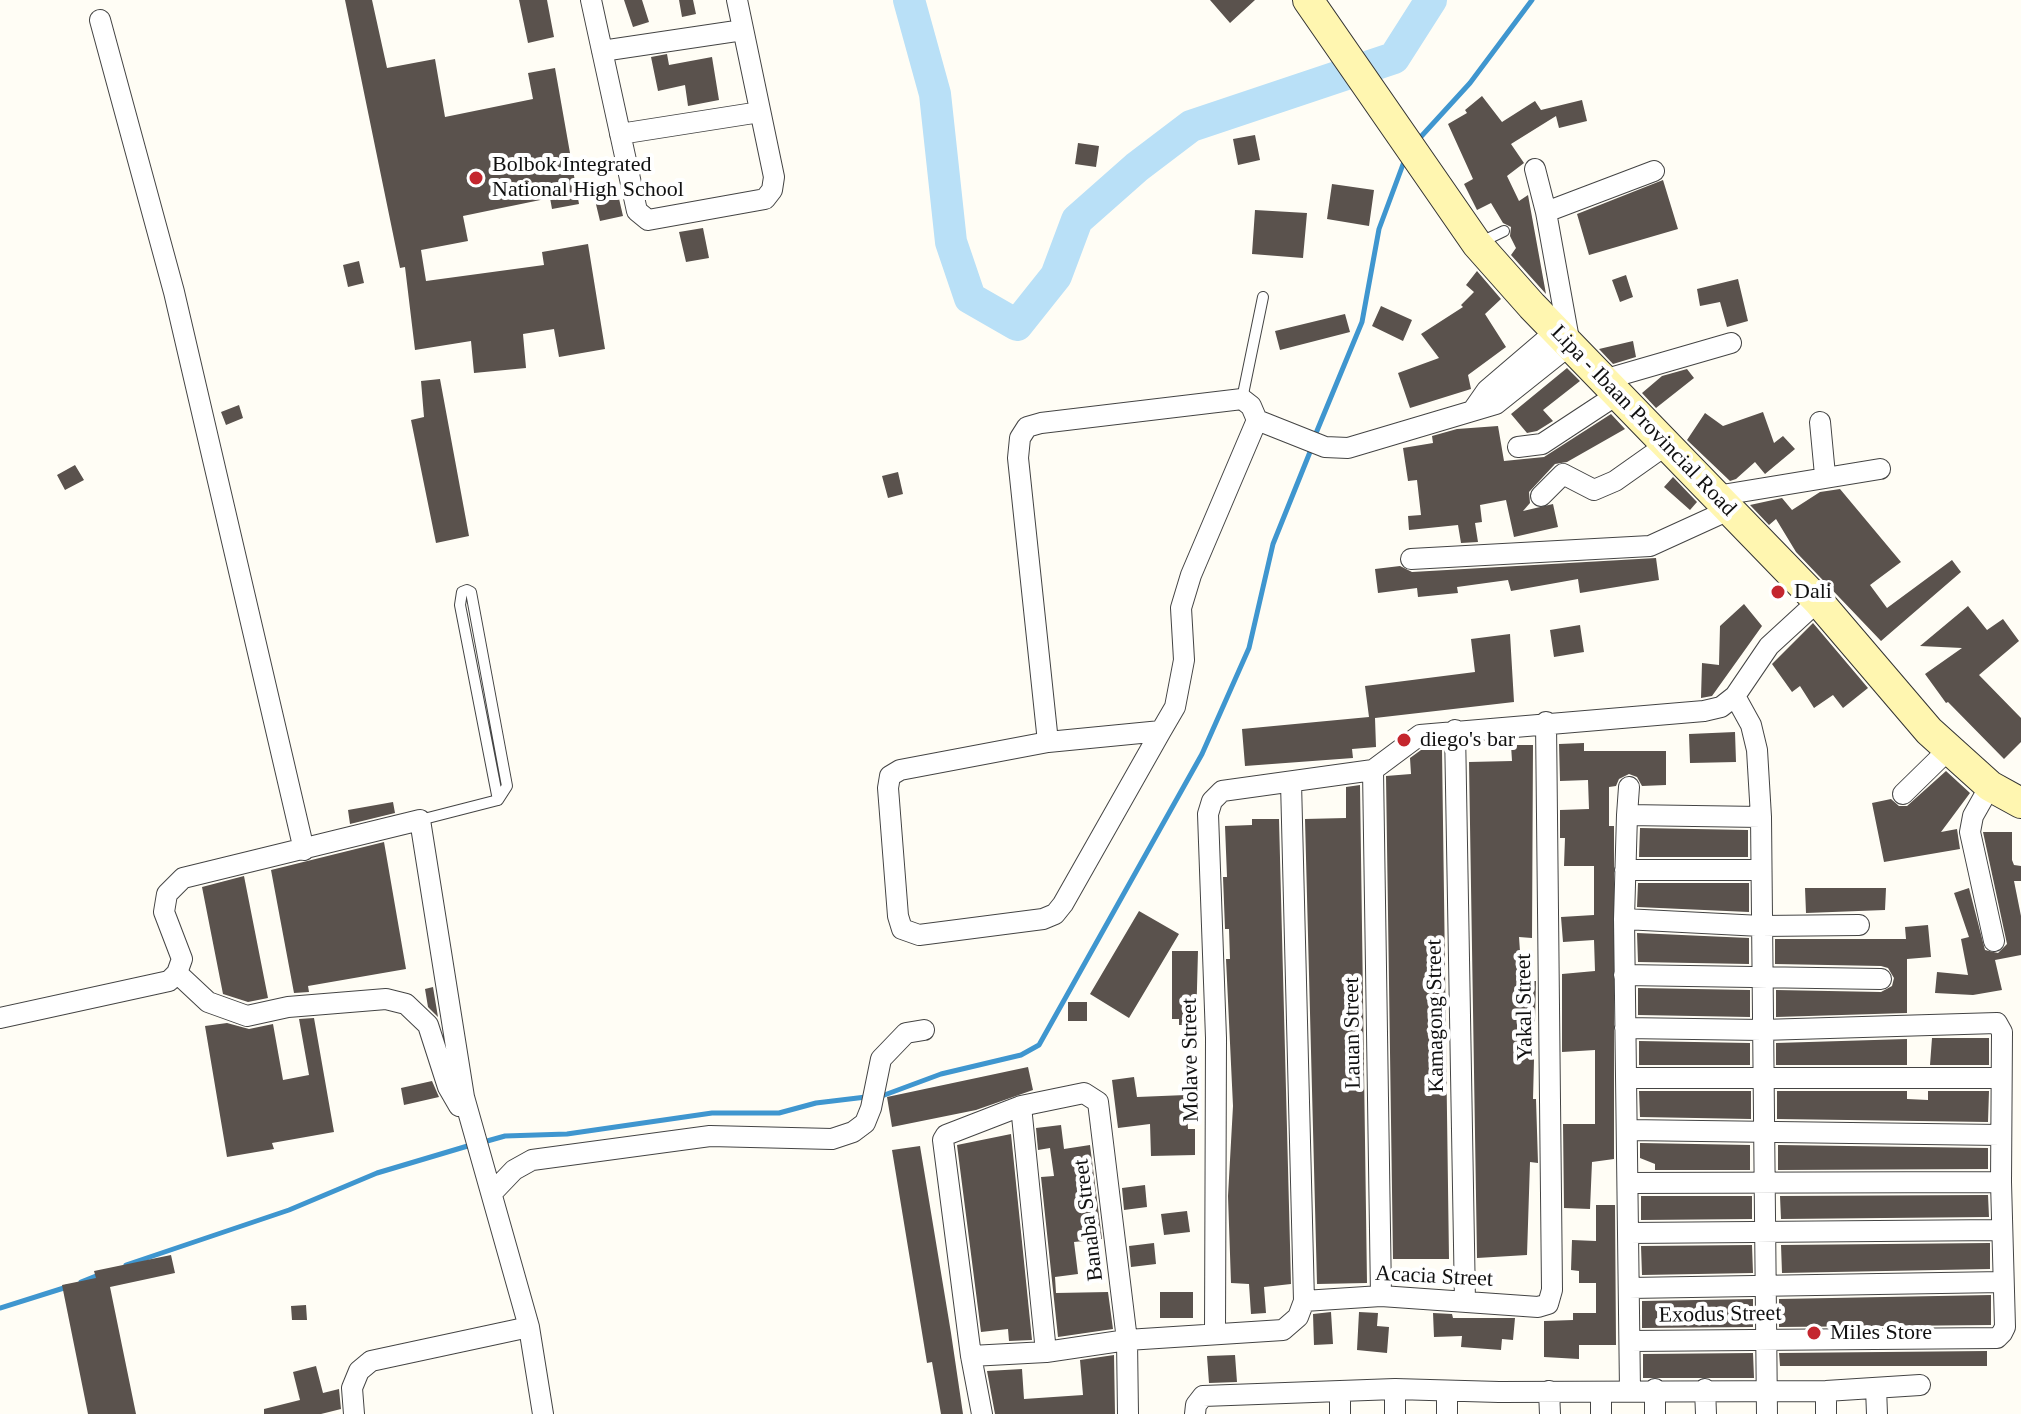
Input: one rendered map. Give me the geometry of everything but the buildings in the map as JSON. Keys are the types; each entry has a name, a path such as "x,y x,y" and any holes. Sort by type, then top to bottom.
{"main road":[{"name":"Lipa - Ibaan Provincial Road","path":"1308,0 1477,244 1563,338 1818,601 1929,731 2011,794"}],"street":[{"path":"591,0 637,211 648,220 765,199 774,177 737,0"},
{"path":"100,20 174,292 304,850"},
{"path":"602,51 743,30"},
{"path":"620,134 760,112"},
{"path":"1048,742 1018,458 1020,438 1027,427 1242,399 1251,406 1257,420 1312,442 1348,448 1496,404 1563,338 1546,212 1535,169"},
{"path":"1546,212 1654,171"},
{"path":"1518,447 1542,444 1610,387 1731,343"},
{"path":"1161,731 1048,742 900,770 890,776 889,802 902,929 919,935 1043,919 1055,914 1175,707 1181,683 1181,608 1191,575 1257,420"},
{"path":"1820,422 1825,475"},
{"path":"1541,496 1563,474 1594,490 1615,481 1666,445"},
{"path":"1411,559 1650,546 1722,503 1825,475 1880,469"},
{"path":"971,1356 1046,1352 1127,1340 1283,1330 1294,1323 1304,1301 1291,782 1373,770 1420,735 1704,711 1721,707 1735,696 1769,646 1818,601"},
{"path":"1735,696 1751,725 1757,750 1761,817 1761,1078 1767,1414"},
{"name":"Yakal Street","path":"1546,722 1552,1290"},
{"name":"Kamagong Street","path":"1455,730 1465,1301"},
{"path":"1903,794 1949,749"},
{"name":"Lauan Street","path":"1373,770 1381,1296"},
{"name":"Molave Street","path":"1215,1333 1216,1038 1208,814 1212,801 1222,791 1291,782"},
{"path":"1629,787 1624,975 1630,1390"},
{"path":"1994,941 1970,832 1973,816 2011,794"},
{"path":"1627,815 1761,817"},
{"path":"0,1018 169,981 177,973 182,959 164,912 167,894 183,878 420,820 464,1097 529,1327 543,1414"},
{"path":"1625,870 1761,870"},
{"path":"1624,919 1761,926 1859,925"},
{"path":"177,973 208,1002 247,1016 288,1007 386,999 416,1010 428,1025 448,1087 482,1161"},
{"path":"1624,975 1881,979"},
{"path":"1625,1028 1762,1030 1997,1023 2002,1032 2000,1135 2003,1282 1629,1288"},
{"path":"492,1193 514,1170 532,1160 710,1136 832,1139 853,1132 865,1123 871,1108 881,1059 906,1033 924,1030"},
{"path":"1627,1078 2001,1078"},
{"name":"Banaba Street","path":"1021,1106 1084,1093 1098,1102 1127,1340 1128,1414"},
{"path":"982,1414 971,1356 943,1140 946,1135 1021,1106 1046,1352"},
{"path":"1627,1130 1763,1129 2000,1135"},
{"path":"1628,1183 2001,1182"},
{"path":"1629,1233 2002,1230"},
{"name":"Exodus Street","path":"1630,1341 1997,1338 2005,1327 2003,1282"},
{"name":"Acacia Street","path":"1304,1301 1381,1296 1538,1307 1548,1304 1552,1290"},
{"path":"354,1414 352,1388 359,1371 371,1361 529,1327"},
{"path":"1195,1414 1196,1405 1203,1396 1244,1404 1289,1404 1340,1393 1395,1389 1499,1392 1655,1389 1826,1391 1920,1385"},
{"path":"1876,1388 1877,1414"},
{"path":"1395,1389 1395,1414"},
{"path":"1655,1389 1655,1414"},
{"path":"1705,1389 1706,1414"},
{"path":"1447,1391 1447,1414"},
{"path":"1549,1391 1550,1414"},
{"path":"1826,1391 1826,1414"},
{"path":"1499,1392 1499,1414"},
{"path":"1601,1392 1601,1414"},
{"path":"1340,1393 1340,1414"}],"lane":[{"path":"1477,244 1504,231"},
{"path":"1242,399 1263,297"},
{"path":"420,820 498,800 507,786 471,592 467,590 462,592 460,605 498,800"},
{"path":"476,687 488,683"}],"waterway":[{"path":"909,0 935,94 951,242 970,298 1017,325 1056,276 1077,220 1137,167 1191,126 1394,58 1431,0"},
{"path":"1417,141 1470,83 1532,0"},
{"path":"1314,438 1362,322 1379,229 1405,159"},
{"path":"879,1097 941,1074 1021,1055 1039,1045 1202,754 1249,648 1273,544 1312,447"},
{"path":"480,1143 505,1136 567,1134 712,1113 779,1113 816,1103 866,1097"},
{"path":"126,1265 289,1210 377,1173 471,1145"},
{"path":"81,1282 101,1274"},
{"path":"0,1308 67,1287"}],"place":[{"name":"Bolbok Integrated National High School","path":"476,178"},
{"name":"Dali","path":"1778,592"},
{"name":"diego's bar","path":"1404,740"},
{"name":"Miles Store","path":"1814,1333"}]}
